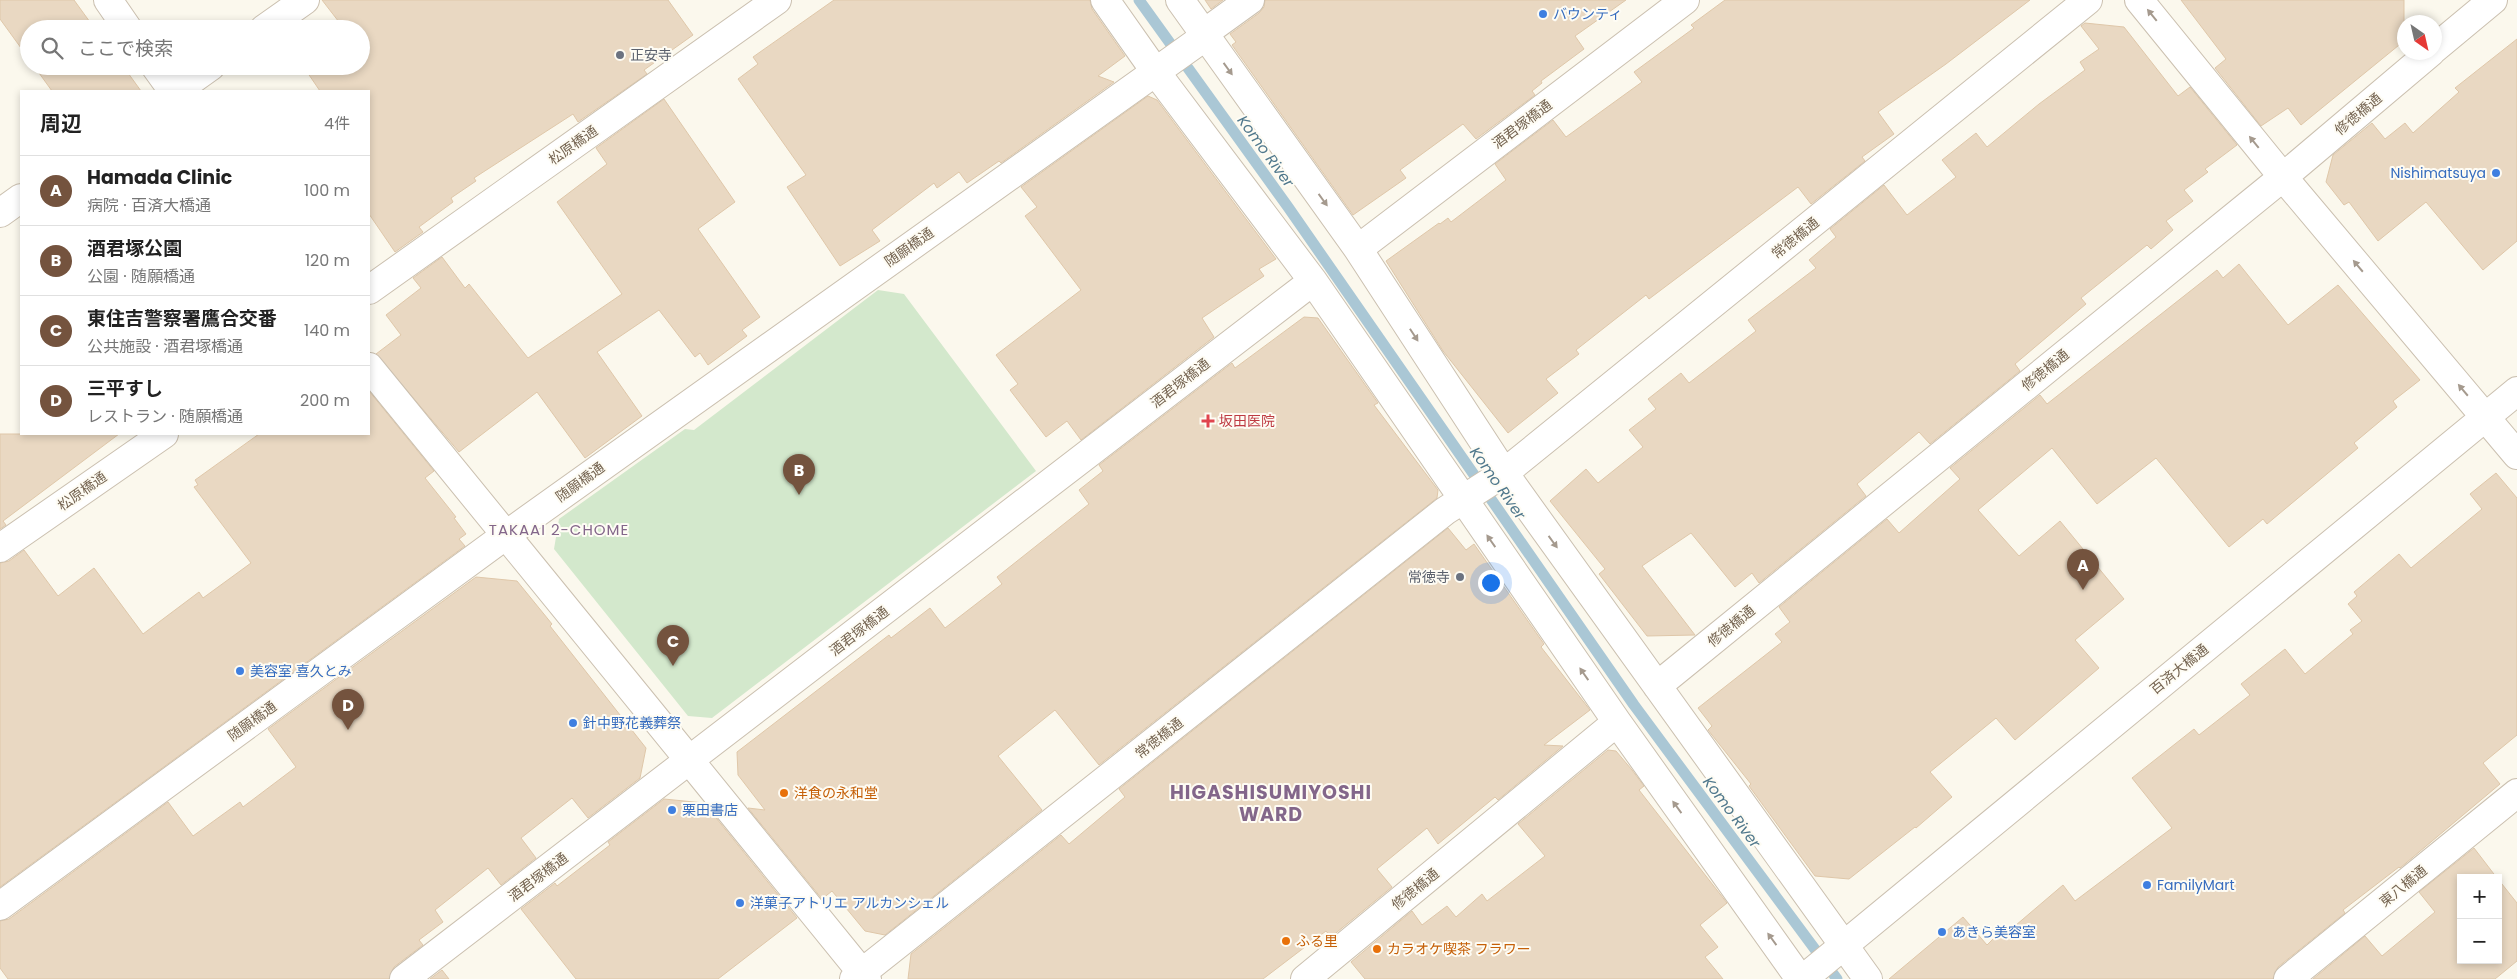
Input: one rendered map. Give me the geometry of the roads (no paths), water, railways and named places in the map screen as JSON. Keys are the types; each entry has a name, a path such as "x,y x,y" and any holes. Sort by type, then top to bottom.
{"street":[{"path":"108,0 122,20"},
{"path":"277,20 305,0"},
{"name":"松原橋通","path":"370,289 777,0"},
{"path":"1105,0 1160,68 1313,281 1617,722 1802,979"},
{"path":"1180,0 1200,39 1358,249 1502,474 1868,979"},
{"path":"1200,39 1250,0"},
{"name":"酒君塚橋通","path":"1358,249 1685,0"},
{"name":"常徳橋通","path":"861,977 1445,511 1502,474 2088,0"},
{"path":"2139,0 2283,177 2517,454"},
{"path":"2442,42 2493,0"},
{"name":"随願橋通","path":"0,906 506,535 1200,39"},
{"name":"修徳橋通","path":"1657,686 2283,177 2422,60"},
{"path":"162,75 173,90"},
{"path":"175,90 198,75"},
{"path":"0,213 20,199"},
{"name":"酒君塚橋通","path":"404,979 1313,281"},
{"path":"370,368 690,761 861,977"},
{"name":"百済大橋通","path":"1802,979 2517,392"},
{"name":"松原橋通","path":"0,548 163,435"},
{"name":"修徳橋通","path":"1305,979 1617,722"},
{"name":"東八橋通","path":"2288,979 2517,793"}],"waterway":[{"name":"Komo River","path":"1139,0 1288,207 1634,705 1837,979"}],"place":[{"name":"バウンティ","path":"1543,14"},
{"name":"正安寺","path":"620,55"},
{"name":"Nishimatsuya","path":"2496,173"},
{"name":"坂田医院","path":"1208,421"},
{"name":"酒君塚公園","path":"799,495"},
{"name":"常徳寺","path":"1460,577"},
{"name":"Hamada Clinic","path":"2083,590"},
{"name":"東住吉警察署鷹合交番","path":"673,666"},
{"name":"美容室 喜久とみ","path":"240,671"},
{"name":"針中野花義葬祭","path":"573,723"},
{"name":"三平すし","path":"348,730"},
{"name":"洋食の永和堂","path":"784,793"},
{"name":"栗田書店","path":"672,810"},
{"name":"FamilyMart","path":"2147,885"},
{"name":"洋菓子アトリエ アルカンシェル","path":"740,903"},
{"name":"あきら美容室","path":"1942,932"},
{"name":"ふる里","path":"1286,941"},
{"name":"カラオケ喫茶 フラワー","path":"1377,949"}],"district":[{"name":"TAKAAI 2-CHOME","path":"559,529"},
{"name":"HIGASHISUMIYOSHI WARD","path":"1271,803"}]}
